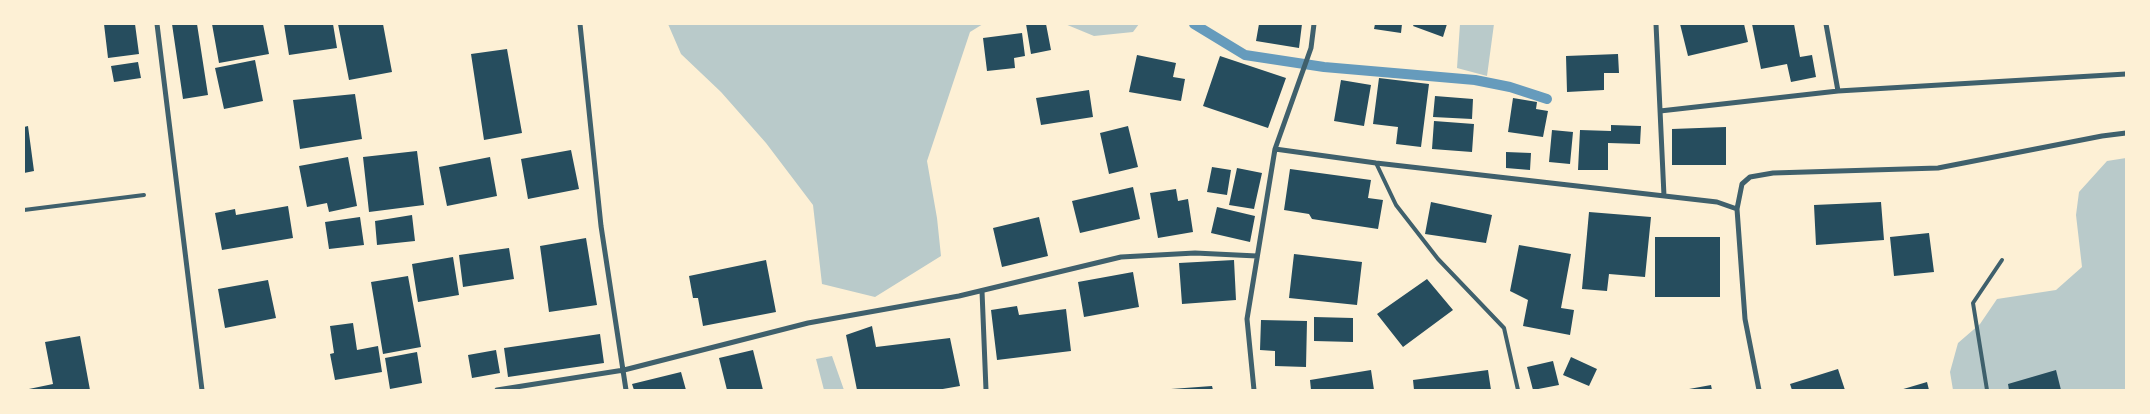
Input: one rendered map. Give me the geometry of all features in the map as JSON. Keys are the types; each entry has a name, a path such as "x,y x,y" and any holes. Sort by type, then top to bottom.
{"street":[{"path":"157,24 202,390"},
{"path":"580,24 601,226 626,390"},
{"path":"1254,390 1247,319 1257,256 1275,149 1310,51 1314,24"},
{"path":"1656,24 1664,196"},
{"path":"1826,24 1838,90"},
{"path":"1660,111 1838,90 2126,74"},
{"path":"1759,390 1745,319 1737,209 1742,184 1750,177 1773,173 1938,168 2126,133"},
{"path":"1275,149 1376,163 1717,202 1737,209"},
{"path":"497,390 624,370 808,323 959,296 1121,257 1195,253 1257,256"},
{"path":"982,290 986,390"}],"lane":[{"path":"1376,163 1396,205 1438,259 1504,328 1518,390"},
{"path":"24,210 144,195"},
{"path":"1987,390 1973,303 2002,260"}],"shaded area":[{"path":"668,24 983,24 970,32 927,161 937,218 941,256 875,297 822,284 813,205 766,143 721,92 681,54"},
{"path":"1065,24 1139,24 1133,32 1094,36"},
{"path":"1460,24 1494,24 1487,76 1457,68"},
{"path":"2126,158 2126,390 1953,390 1950,372 1958,343 1980,324 1997,299 2056,290 2082,267 2076,215 2079,192 2107,161"},
{"path":"832,356 844,390 824,390 816,359"}],"building":[{"path":"104,24 135,24 139,54 108,58"},
{"path":"172,24 197,24 208,95 183,99"},
{"path":"212,24 263,24 269,54 219,63"},
{"path":"284,24 333,24 337,48 289,55"},
{"path":"338,24 383,24 392,72 349,80"},
{"path":"1026,24 1046,24 1051,50 1031,54"},
{"path":"1259,24 1302,24 1299,48 1256,41"},
{"path":"1375,24 1402,24 1401,33 1374,29"},
{"path":"1414,24 1447,24 1443,37 1413,26"},
{"path":"1680,24 1744,24 1748,42 1688,56"},
{"path":"1752,24 1794,24 1800,57 1812,55 1816,77 1791,82 1787,64 1761,69"},
{"path":"1022,33 1025,56 1014,58 1015,68 987,71 983,38"},
{"path":"507,49 522,133 484,140 471,54"},
{"path":"1618,54 1619,73 1604,73 1604,90 1567,92 1566,56"},
{"path":"1137,55 1176,63 1173,77 1185,79 1181,101 1129,92"},
{"path":"1220,56 1286,78 1268,128 1203,106"},
{"path":"255,60 263,101 224,109 215,68"},
{"path":"138,62 141,78 114,82 111,66"},
{"path":"1379,78 1429,84 1421,147 1396,144 1398,127 1373,124"},
{"path":"1341,80 1371,85 1364,126 1334,121"},
{"path":"1089,90 1093,117 1041,125 1036,98"},
{"path":"355,94 362,139 300,149 293,100"},
{"path":"1435,96 1473,99 1472,119 1433,117"},
{"path":"1513,98 1537,102 1536,109 1548,111 1543,137 1508,132"},
{"path":"1434,121 1474,124 1472,152 1432,149"},
{"path":"1611,125 1641,126 1640,144 1608,143 1608,170 1578,170 1580,130 1611,131"},
{"path":"28,126 34,171 24,173 24,127"},
{"path":"1128,126 1138,167 1109,174 1100,133"},
{"path":"1726,127 1726,165 1672,165 1672,129"},
{"path":"1552,130 1573,132 1570,164 1549,162"},
{"path":"571,150 579,189 528,199 521,159"},
{"path":"417,151 424,205 369,212 363,157"},
{"path":"1506,152 1531,153 1530,170 1506,168"},
{"path":"348,157 357,206 329,212 327,203 307,207 299,166"},
{"path":"490,157 497,196 447,206 439,167"},
{"path":"1212,167 1231,170 1227,195 1207,192"},
{"path":"1237,168 1262,173 1254,209 1229,205"},
{"path":"1290,169 1371,180 1368,198 1383,200 1378,229 1312,219 1309,214 1284,210"},
{"path":"1133,187 1140,219 1080,233 1072,201"},
{"path":"1176,189 1178,201 1188,199 1193,232 1158,238 1150,193"},
{"path":"1431,202 1492,215 1486,243 1425,234"},
{"path":"1881,202 1884,240 1816,245 1814,205"},
{"path":"288,206 293,238 222,250 215,213 235,209 236,215"},
{"path":"1217,207 1255,216 1250,242 1211,233"},
{"path":"1589,212 1651,217 1645,277 1609,274 1607,291 1582,289"},
{"path":"412,215 415,241 377,245 375,221"},
{"path":"360,217 364,245 329,249 325,222"},
{"path":"1039,217 1048,256 1002,267 993,228"},
{"path":"1929,233 1934,272 1894,276 1890,237"},
{"path":"1655,237 1720,237 1720,297 1655,297"},
{"path":"586,238 597,305 549,312 540,246"},
{"path":"1519,245 1571,254 1561,308 1574,310 1570,335 1523,326 1528,300 1510,291"},
{"path":"509,248 514,279 463,287 459,255"},
{"path":"1294,254 1362,262 1357,305 1289,298"},
{"path":"453,257 459,295 418,302 412,264"},
{"path":"766,260 776,312 703,326 698,298 693,298 689,276"},
{"path":"1234,260 1236,300 1182,304 1179,263"},
{"path":"1133,272 1139,307 1084,317 1078,282"},
{"path":"408,276 421,347 383,354 371,282"},
{"path":"1427,279 1453,310 1403,347 1377,314"},
{"path":"268,280 276,318 225,328 218,289"},
{"path":"1017,306 1019,315 1066,309 1071,351 997,360 991,310"},
{"path":"1314,317 1353,318 1353,342 1314,341"},
{"path":"1261,320 1307,321 1306,367 1275,366 1275,351 1260,350"},
{"path":"353,323 357,350 378,346 382,372 335,380 330,354 334,353 330,326"},
{"path":"872,326 876,347 950,338 960,386 937,390 857,390 846,335"},
{"path":"600,334 604,363 508,377 504,348"},
{"path":"80,336 90,390 24,390 53,384 45,342"},
{"path":"496,350 500,373 472,378 468,355"},
{"path":"753,350 763,390 727,390 719,358"},
{"path":"417,352 422,383 390,389 385,358"},
{"path":"1571,357 1597,369 1589,386 1563,375"},
{"path":"1553,361 1559,385 1533,390 1527,367"},
{"path":"1838,369 1845,390 1792,390 1790,384"},
{"path":"1371,370 1374,390 1311,390 1310,380"},
{"path":"1488,370 1491,390 1414,390 1413,380"},
{"path":"2056,370 2061,390 2009,390 2008,384"},
{"path":"681,372 686,390 634,390 632,384"},
{"path":"1927,382 1929,390 1900,390"},
{"path":"1711,385 1712,390 1689,390 1689,389"},
{"path":"1212,386 1213,390 1171,390 1171,389"}],"waterway":[{"path":"1194,24 1245,55 1324,67 1475,80 1510,87 1547,99"}]}
